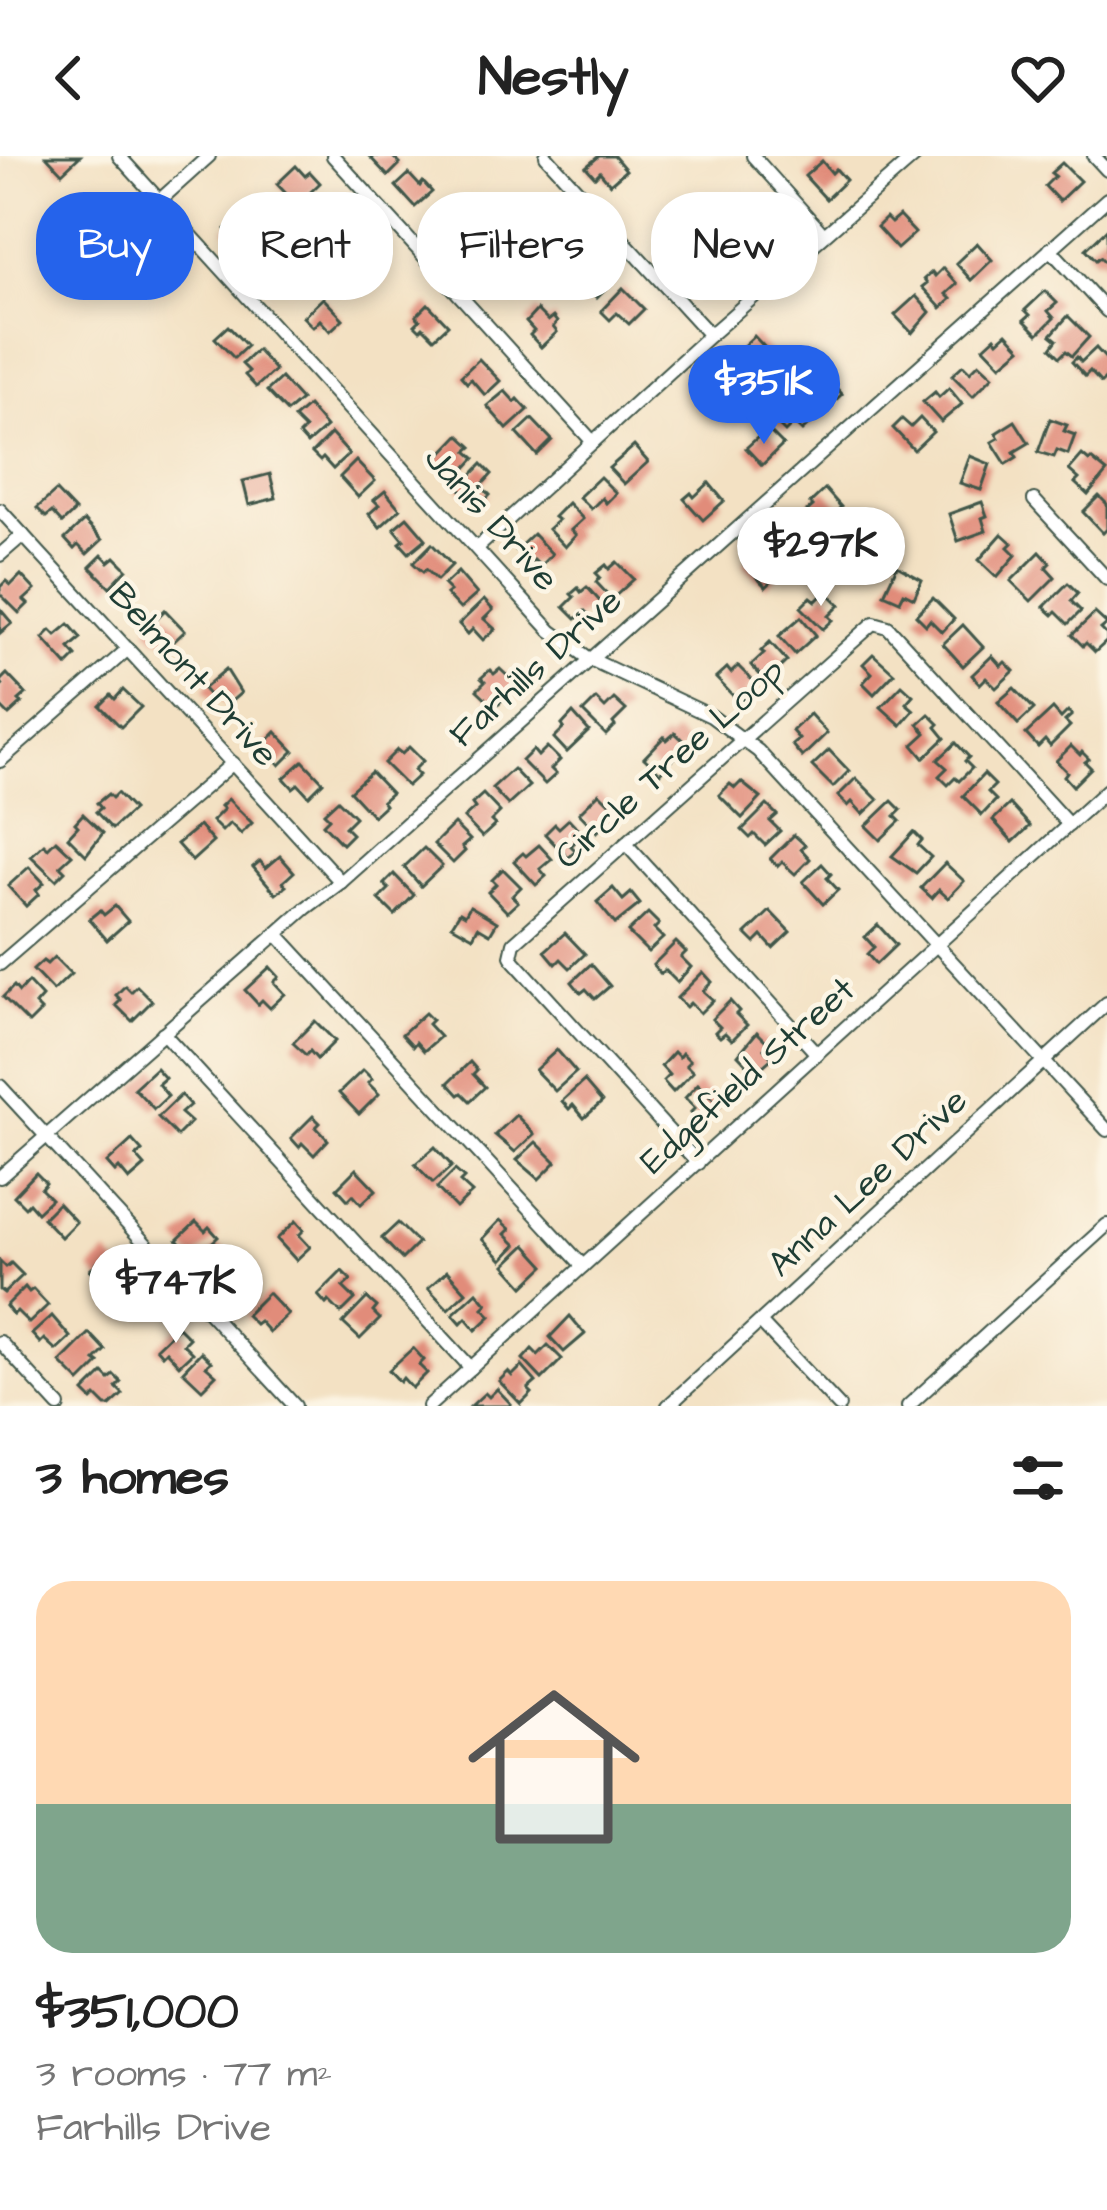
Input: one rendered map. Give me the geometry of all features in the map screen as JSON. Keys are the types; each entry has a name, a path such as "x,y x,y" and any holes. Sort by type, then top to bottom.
{"street":[{"name":"Janis Drive","path":"118,156 152,192"},
{"path":"169,192 209,156"},
{"path":"333,156 593,442"},
{"path":"546,156 710,335"},
{"path":"753,156 824,235"},
{"path":"476,548 915,156"},
{"path":"1094,156 1107,170"},
{"name":"Farhills Drive","path":"0,1177 341,882 1107,199"},
{"name":"Janis Drive","path":"194,237 551,631 590,659 695,707 743,738 778,770 1107,1130"},
{"path":"1050,249 1107,311"},
{"path":"1034,500 1107,580"},
{"name":"Belmont Drive","path":"0,510 341,882"},
{"path":"0,555 23,535"},
{"name":"Circle Tree Loop","path":"698,1163 511,956 514,943 871,625 888,627 1069,825"},
{"path":"0,760 128,649"},
{"path":"0,964 232,764"},
{"name":"Edgefield Street","path":"429,1406 1107,790"},
{"path":"627,844 817,1054"},
{"path":"277,934 583,1266"},
{"name":"Anna Lee Drive","path":"668,1406 1107,1003"},
{"path":"164,1034 471,1368"},
{"path":"0,1086 295,1406"},
{"path":"908,1406 1107,1225"},
{"path":"761,1322 839,1406"},
{"path":"0,1342 59,1406"}],"building":[{"path":"46,156 80,156 62,173"},
{"path":"369,156 392,156 400,164 388,176"},
{"path":"599,156 614,156 626,170 610,184 600,172 595,177 586,167"},
{"path":"822,161 846,180 826,199 805,176"},
{"path":"1062,163 1080,181 1059,201 1045,186"},
{"path":"296,166 320,183 311,192 285,192 277,184"},
{"path":"409,174 432,192 417,192 415,207 396,186"},
{"path":"899,216 915,233 897,249 877,227 886,218 891,223"},
{"path":"1107,229 1107,264 1086,249"},
{"path":"977,243 992,260 971,280 956,263"},
{"path":"943,268 957,284 946,294 951,299 941,308 922,287 927,283 924,279"},
{"path":"1045,291 1057,303 1048,311 1054,318 1038,334 1024,320 1030,315 1025,310"},
{"path":"627,292 644,309 629,324 617,313 610,320 601,311 612,300 627,300"},
{"path":"916,296 930,312 912,333 895,315"},
{"path":"325,300 343,319 330,331 320,320 313,327 303,317"},
{"path":"428,304 448,325 434,338 415,325 420,320 416,316"},
{"path":"537,310 548,321 553,317 557,322 553,327 557,332 541,347 526,322"},
{"path":"1068,316 1089,337 1072,356 1066,351 1060,357 1051,348 1057,340 1051,335"},
{"path":"228,326 247,346 234,358 215,338"},
{"path":"1007,333 1021,348 1001,365 984,347"},
{"path":"754,336 771,354 758,366 763,372 755,379 738,360 744,354 740,349"},
{"path":"1096,348 1107,360 1107,377 1101,383 1090,371 1085,376 1072,362 1077,357 1081,362"},
{"path":"257,350 275,370 256,387 242,364"},
{"path":"479,359 500,381 485,395 471,379 467,383 461,376"},
{"path":"726,361 743,379 723,403 707,387 721,374 717,370"},
{"path":"979,363 993,376 973,396 952,375 963,365 970,372"},
{"path":"281,378 301,400 287,412 267,391"},
{"path":"827,378 842,394 823,412 808,396"},
{"path":"949,388 962,404 941,422 923,402"},
{"path":"505,391 528,410 507,429 487,406"},
{"path":"784,400 789,405 795,400 814,420 802,431 794,423 785,432 768,415"},
{"path":"308,406 326,427 307,444 299,435 305,429 294,418"},
{"path":"920,418 933,432 914,450 893,428 902,419 911,427"},
{"path":"532,419 552,440 537,455 517,433"},
{"path":"1050,419 1067,425 1064,431 1075,435 1068,454 1057,450 1054,457 1038,452"},
{"path":"1015,421 1029,443 1006,464 992,442 999,438 996,433"},
{"path":"767,429 783,445 762,465 746,448"},
{"path":"331,434 349,454 333,469 312,453"},
{"path":"459,435 472,447 467,451 475,458 454,481 436,459"},
{"path":"634,446 648,462 624,484 609,468"},
{"path":"1082,455 1107,472 1088,495 1069,470"},
{"path":"970,456 990,464 981,490 960,483"},
{"path":"356,461 375,481 358,497 340,477"},
{"path":"482,464 492,474 481,486 490,495 478,507 459,488"},
{"path":"270,474 276,498 249,505 243,481"},
{"path":"600,477 616,493 591,509 579,497"},
{"path":"709,483 724,501 703,520 684,499 691,493 694,497"},
{"path":"825,489 841,507 821,530 805,513"},
{"path":"56,491 75,511 62,523 52,512 46,517 37,508"},
{"path":"385,491 400,509 380,527 369,514 379,505 374,500"},
{"path":"1099,496 1107,504 1103,533 1083,512"},
{"path":"982,502 986,531 958,541 949,514"},
{"path":"568,503 583,519 571,530 576,535 565,547 548,529"},
{"path":"407,517 426,539 409,553 394,528"},
{"path":"84,521 102,540 87,554 65,539"},
{"path":"533,534 552,554 540,566 534,560 529,564 516,550"},
{"path":"1002,534 1016,555 997,577 979,560"},
{"path":"432,544 452,565 437,580 413,563"},
{"path":"769,549 784,564 766,587 743,563 754,552 760,557"},
{"path":"1040,552 1055,577 1031,601 1011,581"},
{"path":"102,555 109,562 115,557 127,569 110,587 90,567"},
{"path":"617,562 634,579 612,599 596,582 600,577 596,573"},
{"path":"897,566 922,580 914,598 904,593 900,601 884,594"},
{"path":"458,572 477,594 460,609 444,585"},
{"path":"21,575 35,590 19,613 0,594 0,587 6,581 11,585"},
{"path":"1068,583 1078,593 1071,601 1081,611 1068,624 1044,607"},
{"path":"587,587 606,608 593,620 585,611 576,619 564,607 574,597 571,594"},
{"path":"826,591 840,605 823,629 801,607"},
{"path":"933,598 954,619 942,632 916,615"},
{"path":"484,600 493,610 484,619 495,629 483,640 473,629 468,634 459,624"},
{"path":"0,609 12,623 0,633"},
{"path":"165,610 185,631 169,646 147,628"},
{"path":"1095,613 1107,624 1101,629 1107,641 1095,652 1072,635"},
{"path":"801,617 816,635 795,654 779,636"},
{"path":"69,624 81,638 69,648 76,656 67,665 43,638"},
{"path":"963,625 983,647 963,666 943,644"},
{"path":"770,642 787,661 766,681 751,665"},
{"path":"873,654 894,673 874,694 863,683 872,673 863,664"},
{"path":"992,656 1014,671 996,688 986,678 980,684 972,675"},
{"path":"738,666 755,683 740,703 716,678"},
{"path":"226,669 241,693 227,705 217,694 212,699 203,689"},
{"path":"500,669 517,685 495,707 477,690 485,682 481,678"},
{"path":"7,674 26,694 9,715 0,706 0,681"},
{"path":"902,685 913,695 906,703 914,710 901,725 881,707"},
{"path":"1014,688 1034,709 1018,724 998,702"},
{"path":"123,690 141,707 121,727 100,706"},
{"path":"596,699 605,708 614,699 626,710 606,735 583,712"},
{"path":"1053,709 1061,718 1068,711 1072,715 1065,721 1070,726 1050,746 1045,740 1038,747 1026,734"},
{"path":"573,713 589,731 567,752 554,738"},
{"path":"810,714 827,733 802,757 792,745 799,739 792,731"},
{"path":"929,714 945,738 924,758 913,745 926,733 918,724"},
{"path":"276,732 294,751 280,765 258,750"},
{"path":"675,733 687,744 660,773 644,758 664,737 667,740"},
{"path":"956,743 972,768 948,785 939,776 947,768 938,760"},
{"path":"1071,746 1089,759 1085,762 1091,768 1073,786 1056,761"},
{"path":"409,747 423,761 414,770 419,775 407,786 384,763 397,750 402,754"},
{"path":"547,747 560,760 551,769 556,774 545,784 522,761 533,750 538,756"},
{"path":"829,750 849,771 833,787 812,766"},
{"path":"303,761 323,782 309,796 284,778"},
{"path":"513,769 529,786 508,805 492,788"},
{"path":"371,772 391,793 373,816 350,791"},
{"path":"984,774 995,785 988,792 996,800 982,815 963,796"},
{"path":"856,778 878,800 863,814 838,796"},
{"path":"741,782 761,798 742,818 719,795 730,784 735,788"},
{"path":"117,793 133,810 112,829 96,812 101,808 97,803"},
{"path":"599,793 614,808 597,832 579,813"},
{"path":"483,794 500,812 482,837 464,818"},
{"path":"228,799 252,823 241,834 230,823 222,831 212,821"},
{"path":"338,800 355,817 345,827 352,834 342,844 323,824 329,818 324,813"},
{"path":"892,801 901,810 895,816 900,821 880,840 866,826"},
{"path":"1010,804 1030,826 1013,842 993,820"},
{"path":"767,805 777,815 770,821 780,831 765,845 742,830"},
{"path":"83,814 103,833 86,855 68,837"},
{"path":"569,819 583,834 571,846 576,851 568,858 545,834"},
{"path":"454,824 470,840 453,863 434,844"},
{"path":"199,826 213,842 192,861 177,844"},
{"path":"914,832 922,840 918,845 931,857 916,873 892,856"},
{"path":"794,835 805,845 801,849 810,859 795,874 782,862 778,866 770,859"},
{"path":"56,840 72,855 60,866 65,871 56,880 31,856"},
{"path":"539,845 552,859 540,869 546,876 536,885 514,861"},
{"path":"424,848 442,866 421,886 404,867"},
{"path":"280,856 294,872 276,894 253,867 260,861 266,868"},
{"path":"945,863 964,881 948,898 939,890 932,898 921,888"},
{"path":"822,864 838,890 823,904 803,882"},
{"path":"29,867 44,883 26,906 8,886"},
{"path":"503,869 521,887 512,896 518,902 507,912 488,892"},
{"path":"394,874 414,895 395,915 379,899"},
{"path":"613,888 623,900 631,893 640,904 615,924 597,902"},
{"path":"115,906 128,921 107,940 89,919"},
{"path":"470,906 497,922 490,934 478,927 473,937 452,925"},
{"path":"770,911 790,932 773,948 762,936 755,943 746,934"},
{"path":"648,913 659,924 654,929 663,938 648,952 628,932"},
{"path":"878,925 896,945 876,964 867,954 874,947 865,937"},
{"path":"565,933 585,954 570,968 561,959 556,964 545,951"},
{"path":"676,942 691,967 677,982 653,965"},
{"path":"54,957 71,974 53,991 33,970"},
{"path":"591,964 610,986 595,999 572,982"},
{"path":"270,967 279,977 274,982 285,994 270,1008 262,1000 258,1004 245,990"},
{"path":"703,972 712,982 703,991 713,1000 700,1013 677,998"},
{"path":"28,982 42,997 35,1005 41,1011 29,1023 3,997 14,986 19,992"},
{"path":"125,986 131,992 137,986 152,1001 132,1021 116,1005 121,1000 116,995"},
{"path":"730,1001 747,1025 732,1040 715,1032 720,1027 712,1019"},
{"path":"425,1013 440,1037 424,1051 402,1034"},
{"path":"315,1021 335,1041 317,1059 293,1043"},
{"path":"757,1032 769,1044 764,1049 772,1058 755,1073 738,1055"},
{"path":"557,1050 576,1072 555,1091 535,1070"},
{"path":"674,1052 690,1061 686,1065 693,1072 673,1092 663,1081 669,1075 661,1066"},
{"path":"470,1062 477,1070 473,1074 485,1087 470,1101 448,1083"},
{"path":"156,1068 165,1078 158,1084 168,1096 154,1109 134,1088"},
{"path":"363,1070 379,1094 359,1114 339,1093"},
{"path":"584,1081 602,1102 584,1118 562,1101"},
{"path":"698,1084 720,1106 703,1124 685,1098"},
{"path":"181,1095 190,1105 181,1113 191,1122 177,1136 158,1117"},
{"path":"516,1115 534,1134 515,1152 495,1135"},
{"path":"313,1116 328,1140 314,1155 291,1138"},
{"path":"132,1140 142,1151 136,1156 145,1166 129,1180 107,1163"},
{"path":"536,1142 556,1162 539,1179 517,1160"},
{"path":"435,1147 452,1166 433,1183 415,1164"},
{"path":"356,1169 376,1190 361,1204 353,1195 348,1200 337,1188"},
{"path":"455,1170 472,1193 456,1208 437,1188"},
{"path":"36,1173 46,1183 41,1189 51,1199 37,1212 14,1196"},
{"path":"58,1203 76,1222 61,1237 43,1218"},
{"path":"500,1220 516,1245 502,1260 482,1239"},
{"path":"296,1221 304,1230 299,1235 310,1247 296,1260 277,1239"},
{"path":"196,1222 218,1237 194,1259 177,1240"},
{"path":"398,1223 418,1243 402,1259 382,1238"},
{"path":"218,1245 239,1267 224,1280 213,1268 208,1273 199,1264"},
{"path":"526,1245 545,1266 524,1286 505,1265"},
{"path":"107,1253 126,1273 109,1289 90,1270"},
{"path":"0,1261 6,1267 11,1263 23,1275 4,1293 0,1290"},
{"path":"342,1271 351,1280 343,1287 355,1299 341,1313 318,1295"},
{"path":"447,1271 466,1292 448,1309 428,1288"},
{"path":"133,1277 151,1297 133,1313 115,1294"},
{"path":"25,1287 48,1305 29,1323 6,1306"},
{"path":"477,1292 491,1316 476,1330 466,1318 461,1323 453,1314"},
{"path":"268,1293 288,1314 269,1332 246,1315"},
{"path":"367,1298 377,1307 373,1312 380,1319 360,1339 343,1323"},
{"path":"52,1316 70,1337 56,1350 32,1334"},
{"path":"570,1316 585,1334 564,1352 550,1337"},
{"path":"178,1327 189,1338 183,1344 192,1353 179,1365 156,1348"},
{"path":"89,1333 105,1350 80,1382 60,1362"},
{"path":"548,1345 562,1359 542,1379 523,1359 532,1349 538,1355"},
{"path":"413,1348 424,1360 419,1365 427,1373 412,1388 389,1370"},
{"path":"201,1352 216,1375 202,1389 183,1371"},
{"path":"522,1366 536,1382 521,1404 499,1381"},
{"path":"103,1373 121,1382 116,1387 123,1394 110,1406 84,1392"},
{"path":"497,1389 509,1406 471,1406 485,1393 489,1397"}]}
